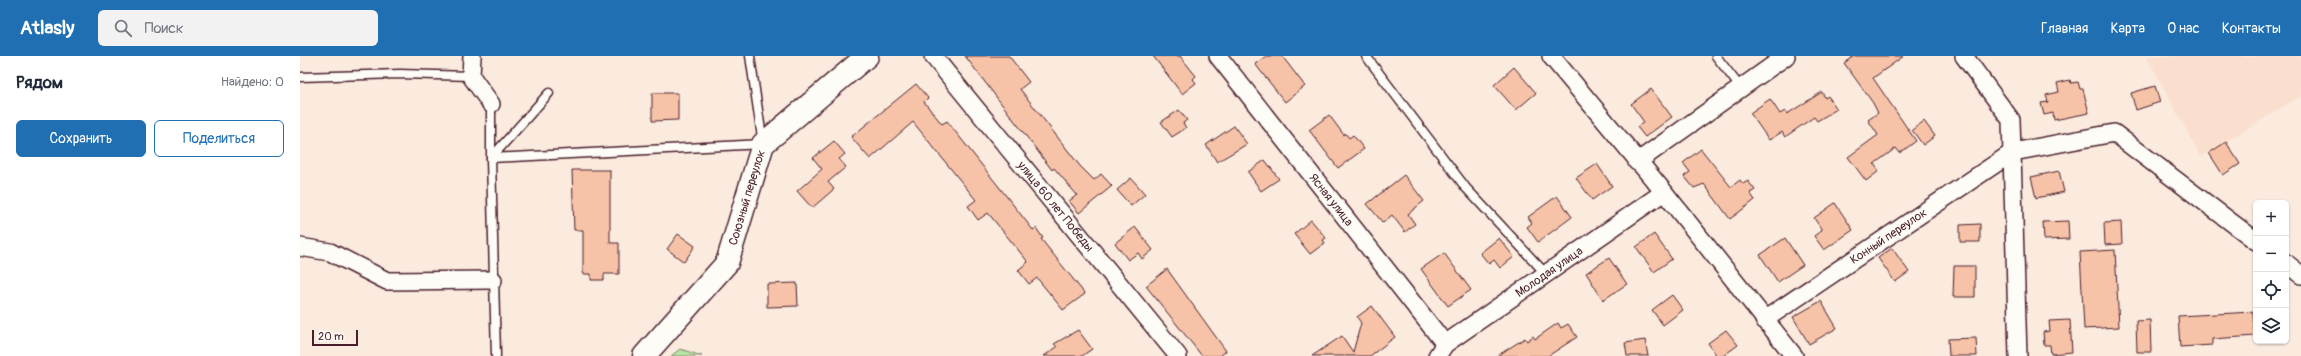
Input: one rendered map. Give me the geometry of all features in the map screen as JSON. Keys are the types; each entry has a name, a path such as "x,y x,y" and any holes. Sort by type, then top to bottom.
{"street":[{"path":"472,56 471,76 491,104"},
{"name":"Союзный переулок","path":"644,356 727,263 763,144 867,56"},
{"name":"улица 60 лет Победы","path":"933,56 1178,356"},
{"name":"Ясная улица","path":"1218,56 1441,350"},
{"path":"1551,56 1637,162 1664,192 1794,356"},
{"path":"1637,162 1740,87 1786,56"},
{"path":"1964,56 2011,120 2018,356"},
{"path":"2013,152 2114,133 2253,239"},
{"name":"Конный переулок","path":"1764,320 2013,152"},
{"name":"Молодая улица","path":"1441,350 1546,274 1664,192"},
{"path":"300,248 330,252 387,281 493,280"},
{"path":"2289,266 2301,275"}],"lane":[{"path":"490,158 763,144 750,56"},
{"path":"1366,56 1466,188 1546,274"},
{"path":"1716,56 1740,87"},
{"path":"300,77 400,74 471,76"},
{"path":"490,158 549,93"},
{"path":"491,104 490,158 496,356"}],"shaded area":[{"path":"2146,56 2301,56 2301,96 2201,157"}],"green space":[{"path":"680,349 702,356 671,356"}],"building":[{"path":"965,56 1009,56 1029,82 1020,89 1080,166 1094,180 1101,174 1112,186 1079,213 1069,201 1077,195 1054,168 1052,170"},
{"path":"1153,56 1180,56 1196,76 1193,79 1196,83 1182,94"},
{"path":"1266,56 1282,56 1305,86 1285,102 1255,64"},
{"path":"1854,56 1904,56 1873,78 1916,141 1900,153 1896,148 1874,164 1879,171 1866,181 1848,157 1878,135 1868,120 1878,113 1873,103 1844,63"},
{"path":"1514,67 1536,93 1516,110 1494,85"},
{"path":"2070,80 2071,83 2078,82 2080,89 2083,89 2089,113 2054,120 2053,113 2044,115 2041,103 2048,102 2046,95 2059,92 2057,83"},
{"path":"916,84 928,98 924,102 942,124 947,121 1033,230 1036,228 1043,238 1041,239 1085,294 1063,310 1037,278 1029,284 1018,270 1028,262 988,213 978,220 968,206 976,200 913,122 870,159 851,137"},
{"path":"2155,86 2160,102 2136,110 2131,93"},
{"path":"1651,89 1672,117 1645,137 1637,127 1644,122 1631,104"},
{"path":"1822,92 1825,98 1828,96 1837,109 1817,121 1814,117 1785,137 1782,132 1769,140 1750,113 1770,99 1780,114 1785,111 1787,114"},
{"path":"652,93 678,93 678,120 652,121"},
{"path":"1179,110 1187,120 1183,123 1186,128 1172,137 1161,122"},
{"path":"1329,115 1344,135 1345,133 1349,138 1353,135 1364,149 1338,168 1309,130"},
{"path":"1924,121 1935,136 1923,145 1912,130"},
{"path":"1234,126 1247,144 1217,162 1206,145"},
{"path":"834,141 845,154 839,159 846,167 828,182 834,189 812,208 797,191 822,169 813,158"},
{"path":"2226,142 2240,164 2223,175 2209,153"},
{"path":"1701,149 1731,187 1740,180 1743,184 1748,181 1755,190 1750,193 1755,200 1730,219 1704,184 1694,188 1684,176 1690,172 1683,163"},
{"path":"1265,160 1279,179 1261,191 1248,172"},
{"path":"1597,164 1612,186 1592,200 1576,178"},
{"path":"572,170 610,170 610,243 619,243 619,274 604,274 604,280 591,280 591,274 583,274 583,230 574,230"},
{"path":"2059,171 2064,192 2036,198 2031,177"},
{"path":"1404,175 1424,201 1408,214 1415,224 1405,232 1392,215 1383,223 1367,204"},
{"path":"1131,178 1145,194 1131,206 1117,190"},
{"path":"1557,196 1572,217 1538,242 1527,227 1532,223 1528,217"},
{"path":"1835,203 1853,230 1824,250 1814,236 1822,230 1814,218"},
{"path":"1311,220 1326,238 1323,240 1325,243 1310,254 1294,234"},
{"path":"2068,221 2069,239 2044,240 2043,222"},
{"path":"2121,222 2122,244 2105,245 2104,223"},
{"path":"1980,224 1980,242 1960,242 1960,225"},
{"path":"1135,227 1153,250 1142,259 1138,253 1128,260 1115,243"},
{"path":"678,234 695,246 684,262 667,249"},
{"path":"1654,234 1672,259 1654,272 1636,247"},
{"path":"1499,238 1514,257 1500,268 1494,260 1489,264 1480,253"},
{"path":"1785,238 1803,265 1778,282 1760,255"},
{"path":"1892,248 1909,272 1895,282 1878,258"},
{"path":"2115,250 2119,327 2084,329 2080,252"},
{"path":"1444,253 1471,290 1448,306 1421,269"},
{"path":"1609,258 1627,284 1603,300 1586,273"},
{"path":"1954,266 1975,266 1975,297 1953,297"},
{"path":"1167,269 1226,351 1220,356 1202,356 1146,286"},
{"path":"797,283 798,306 767,307 767,284"},
{"path":"1672,295 1683,310 1663,325 1652,310"},
{"path":"1821,301 1837,328 1809,344 1793,317"},
{"path":"1372,306 1395,337 1370,356 1312,356 1342,336 1353,352 1361,323 1357,317"},
{"path":"2253,312 2253,336 2212,339 2212,345 2180,347 2178,316"},
{"path":"2070,320 2072,352 2051,354 2050,345 2044,345 2043,332 2050,331 2049,321"},
{"path":"2150,320 2151,352 2137,352 2136,321"},
{"path":"1558,323 1561,328 1568,324 1577,337 1548,356 1497,356 1525,338 1527,341 1533,336 1535,339"},
{"path":"1078,330 1092,349 1082,356 1044,356 1057,347 1054,344"},
{"path":"1726,330 1738,345 1723,356 1717,356 1708,343"},
{"path":"1976,338 1977,356 1949,356 1948,339"},
{"path":"1645,340 1648,356 1627,356 1625,343"}]}
